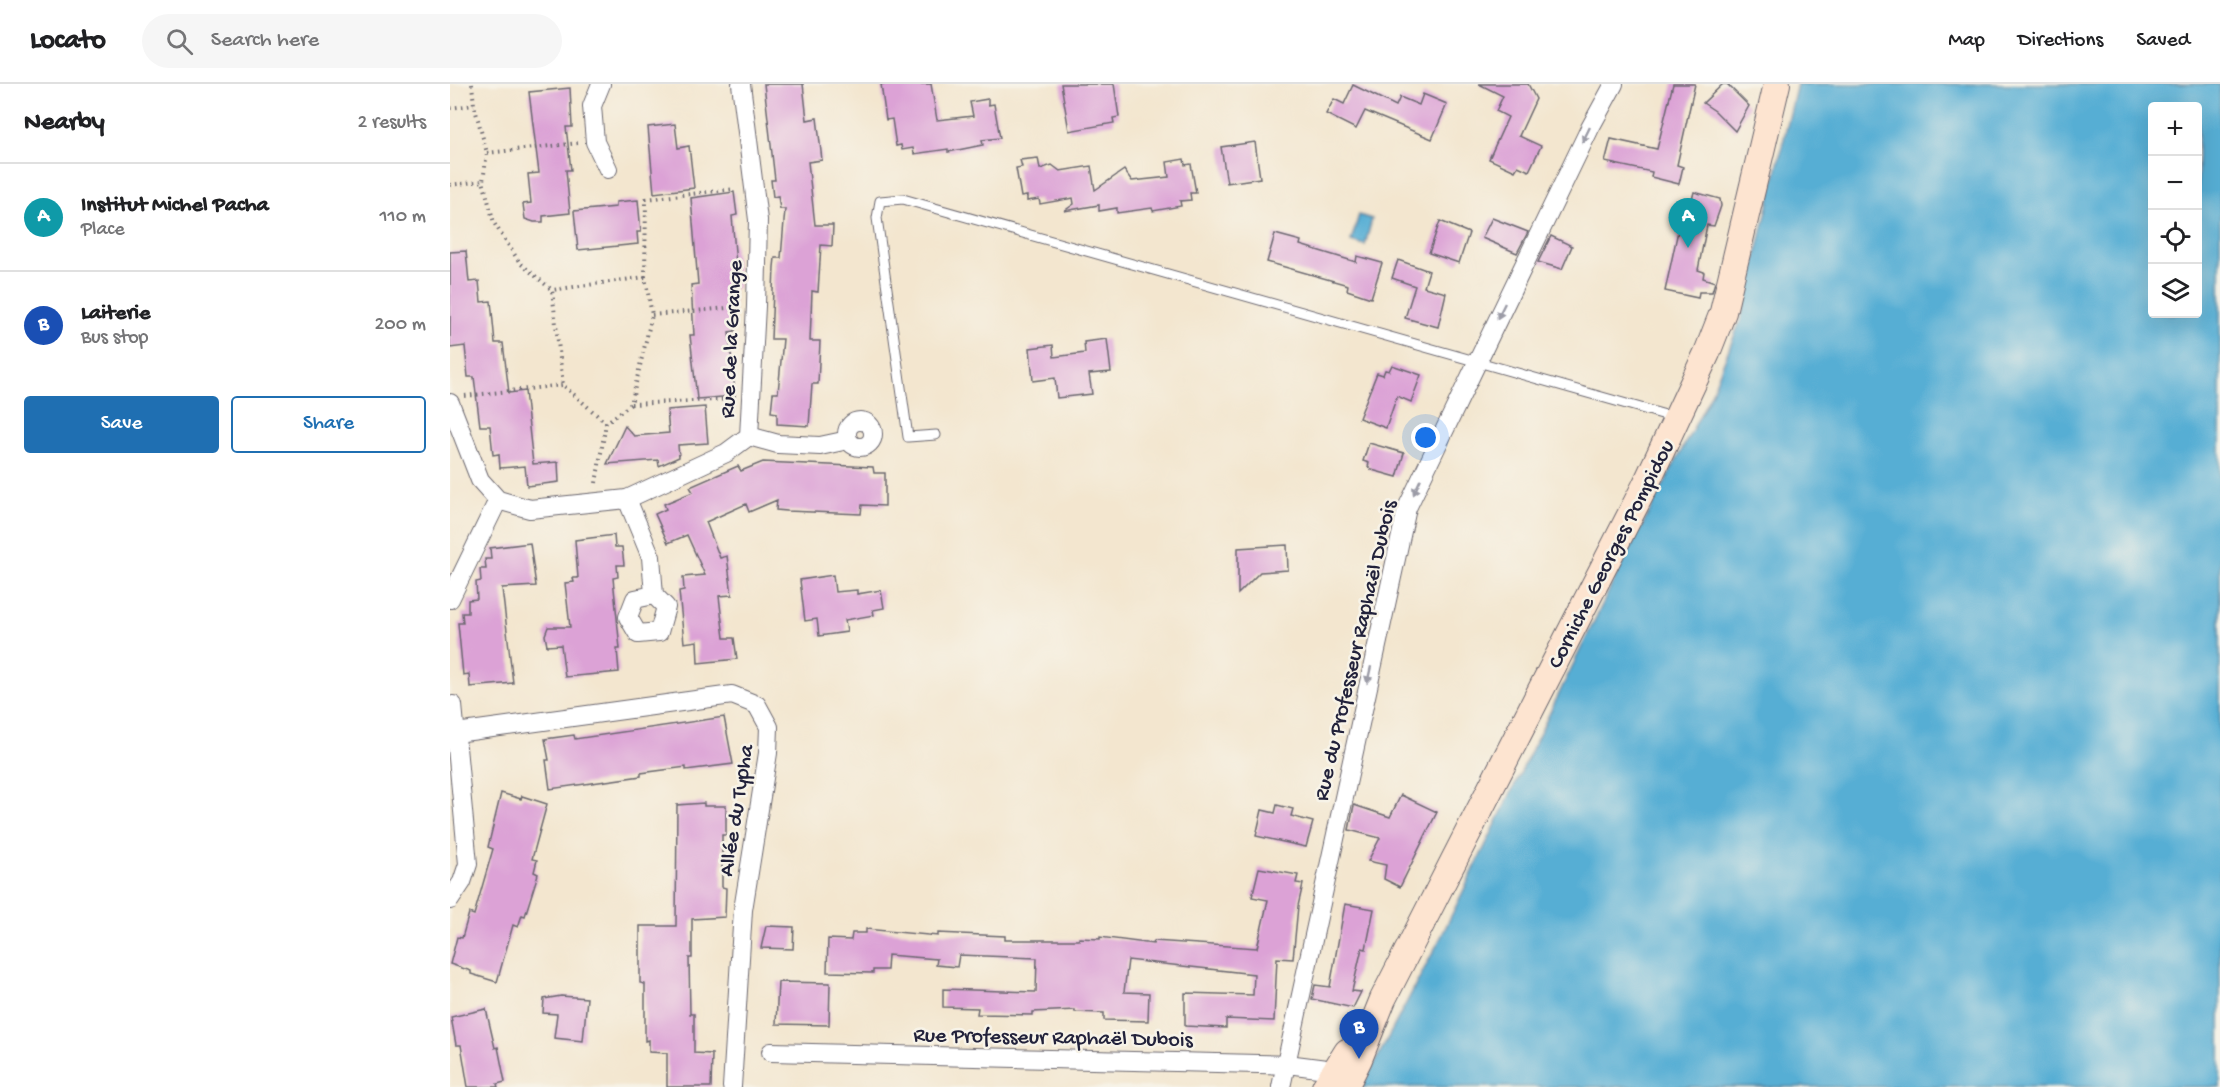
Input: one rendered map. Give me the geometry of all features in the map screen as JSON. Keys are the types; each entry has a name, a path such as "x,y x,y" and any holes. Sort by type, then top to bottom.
{"main road":[{"name":"Corniche Georges Pompidou","path":"1335,1081 1359,1059 1383,999 1639,496 1707,353 1723,312 1777,84"}],"street":[{"path":"601,84 592,106 595,142 608,169"},
{"name":"Rue de la Grange","path":"498,500 530,509 627,499 726,453 748,436 756,306 758,220 741,84"},
{"name":"Rue du Professeur Raphaël Dubois","path":"1281,1087 1407,508 1590,128 1614,84"},
{"path":"450,599 498,500 480,480 456,400"},
{"path":"748,436 778,444 820,447 848,440"},
{"path":"627,499 651,557 654,595"},
{"name":"Allée du Typha","path":"456,732 732,695 757,705 770,727 768,753 742,910 732,1087"},
{"path":"450,900 462,882 468,864 453,705"},
{"name":"Rue Professeur Raphaël Dubois","path":"771,1052 1286,1065 1335,1081"}],"lane":[{"path":"936,435 908,437 877,218 880,201 903,199 1676,418"}],"path":[{"path":"472,84 474,105 487,153 483,181 494,224 520,263 552,290 563,384 606,423"},
{"path":"450,108 474,105"},
{"path":"487,153 595,142"},
{"path":"450,185 483,181"},
{"path":"631,404 652,315 645,277 646,199 754,186"},
{"path":"552,290 645,277"},
{"path":"652,315 756,306"},
{"path":"456,400 563,384"},
{"path":"593,502 606,423 631,404 749,398"}],"water":[{"path":"1797,84 2220,84 2220,1087 1362,1087 1441,937 1618,572 1711,394 1741,319"},
{"path":"1359,215 1372,219 1365,245 1351,241"}],"building":[{"path":"764,84 803,84 807,120 817,118 822,160 808,162 815,225 833,225 832,246 821,245 818,292 812,291 810,341 820,341 818,384 812,384 809,426 777,424 777,413 771,412 773,393 778,393 783,339 771,339 774,267 775,258 781,258 785,209 780,209 778,196 773,197 771,180 775,180"},
{"path":"881,84 931,84 937,120 973,116 970,102 988,99 988,105 994,104 1000,138 982,140 983,145 948,152 948,149 914,154 913,148 902,150 901,145 896,146 892,119 886,120"},
{"path":"1061,84 1114,84 1119,117 1113,118 1114,123 1069,131"},
{"path":"1479,84 1528,84 1536,99 1519,136 1541,146 1529,171 1518,166 1515,171 1489,159 1508,117 1496,111 1503,96"},
{"path":"1673,84 1695,84 1677,165 1683,167 1679,184 1651,177 1652,172 1605,162 1611,139 1657,149"},
{"path":"1723,84 1727,84 1749,106 1735,131 1715,111 1703,103"},
{"path":"1353,85 1396,106 1400,97 1419,105 1423,94 1447,104 1432,139 1365,111 1356,129 1326,114 1334,99 1344,104"},
{"path":"570,88 572,127 566,127 571,170 566,170 570,213 543,216 543,222 534,222 525,219 523,204 531,203 528,174 539,173 529,92"},
{"path":"675,124 678,148 689,146 694,188 654,193 648,127"},
{"path":"1255,142 1260,178 1227,183 1221,147"},
{"path":"1038,158 1040,169 1052,165 1060,171 1091,166 1095,190 1124,170 1132,181 1169,177 1167,162 1184,159 1185,165 1191,164 1196,193 1190,193 1191,200 1180,201 1181,206 1153,211 1152,208 1117,213 1117,208 1099,211 1099,205 1064,211 1074,204 1073,198 1040,204 1039,199 1027,201 1027,196 1021,197 1016,168 1022,167 1020,160"},
{"path":"734,192 737,215 732,216 738,288 733,288 735,331 729,332 735,396 697,399 690,335 694,335 691,285 698,284 691,198"},
{"path":"1694,192 1720,199 1721,206 1714,226 1707,225 1698,270 1704,272 1703,278 1715,282 1712,292 1699,292 1698,298 1665,291 1681,217 1687,219"},
{"path":"638,200 641,232 637,232 638,244 578,250 574,211 616,207 616,202"},
{"path":"1492,218 1528,232 1517,253 1482,238"},
{"path":"1440,221 1469,233 1459,263 1429,253"},
{"path":"1275,234 1301,241 1300,245 1356,262 1357,256 1382,263 1371,298 1347,290 1348,285 1267,262"},
{"path":"1551,236 1572,246 1562,269 1538,262"},
{"path":"466,251 469,282 479,281 481,302 491,301 495,343 503,343 509,393 525,391 533,464 558,462 559,482 527,486 525,466 500,468 499,454 493,455 490,426 480,426 474,377 468,377 465,346 450,348 450,252"},
{"path":"1398,260 1429,271 1424,287 1446,293 1438,327 1405,318 1415,286 1392,278"},
{"path":"1107,339 1111,372 1089,374 1092,394 1057,398 1055,378 1033,381 1030,348 1053,345 1054,357 1085,353 1084,342"},
{"path":"1392,365 1421,375 1411,402 1397,396 1386,428 1359,418 1377,373 1383,375 1385,370 1389,371"},
{"path":"705,407 708,443 678,445 679,457 659,466 658,460 607,464 625,426 634,436 669,433 667,410"},
{"path":"1369,443 1404,453 1397,477 1372,470 1368,467 1369,463 1363,461"},
{"path":"763,462 873,467 874,473 885,473 885,506 862,505 861,514 787,511 776,510 777,500 749,512 746,504 706,522 720,558 727,556 732,595 719,596 724,638 734,638 737,659 698,663 697,641 684,643 679,591 684,590 683,577 705,575 687,535 668,543 655,514 666,509 664,504 693,492 690,487 738,466 741,471"},
{"path":"614,535 615,547 622,547 624,565 617,565 618,577 613,578 620,649 617,649 619,672 565,677 561,645 547,646 545,635 548,627 570,627 565,583 574,582 573,578 578,578 575,540"},
{"path":"530,543 536,586 502,588 513,683 470,687 469,674 463,675 458,623 463,623 462,613 468,613 468,600 477,599 476,582 481,581 480,569 486,569 485,559 491,559 490,548"},
{"path":"1287,545 1288,570 1260,572 1238,594 1238,548"},
{"path":"833,575 835,592 857,590 857,594 881,590 884,608 873,610 874,615 845,620 847,632 819,636 817,619 805,621 800,580"},
{"path":"724,717 733,764 641,773 641,776 550,789 546,760 549,760 545,739 574,735 575,739"},
{"path":"501,793 521,799 522,796 547,804 532,859 537,860 534,872 538,874 525,916 522,915 518,927 513,925 497,982 471,974 471,971 450,964 457,937 462,938 469,913 474,915 493,849 488,847"},
{"path":"1401,795 1437,812 1400,887 1384,879 1386,865 1368,861 1380,838 1349,830 1354,805 1390,817"},
{"path":"704,803 704,806 726,806 726,835 722,835 722,887 726,888 725,917 692,919 692,958 689,958 690,1014 694,1014 694,1053 712,1054 711,1087 667,1087 667,1053 649,1052 649,1040 645,1041 645,984 640,983 640,926 676,926 677,805"},
{"path":"1277,805 1293,809 1291,816 1313,822 1306,847 1256,836 1262,810 1275,813"},
{"path":"1259,868 1298,875 1296,883 1303,884 1298,906 1293,959 1277,958 1274,1021 1226,1019 1226,1028 1185,1026 1185,993 1253,995 1254,974 1128,960 1124,992 1149,993 1148,1021 1104,1020 1104,1013 1075,1012 1075,1010 1033,1012 1033,1015 977,1014 978,1008 943,1007 943,989 1036,992 1037,958 959,955 957,967 936,965 937,959 888,955 887,970 873,970 873,973 827,972 828,939 851,940 852,933 866,933 866,929 938,936 938,933 1005,936 1005,940 1079,940 1079,938 1100,939 1100,937 1153,944 1154,941 1257,948 1268,900 1252,897"},
{"path":"1345,904 1374,909 1366,949 1362,948 1352,991 1361,992 1353,1008 1312,999 1315,985 1330,987"},
{"path":"766,926 794,927 793,949 761,948"},
{"path":"778,982 830,983 829,1025 776,1024"},
{"path":"561,996 587,998 583,1041 554,1038 557,1014 543,1013 544,999"},
{"path":"486,1009 495,1048 498,1047 505,1082 497,1084 498,1087 468,1087 461,1045 456,1045 451,1017"}],"place":[{"name":"Institut Michel Pacha","path":"1688,248"},
{"name":"Laiterie","path":"1359,1059"}]}
